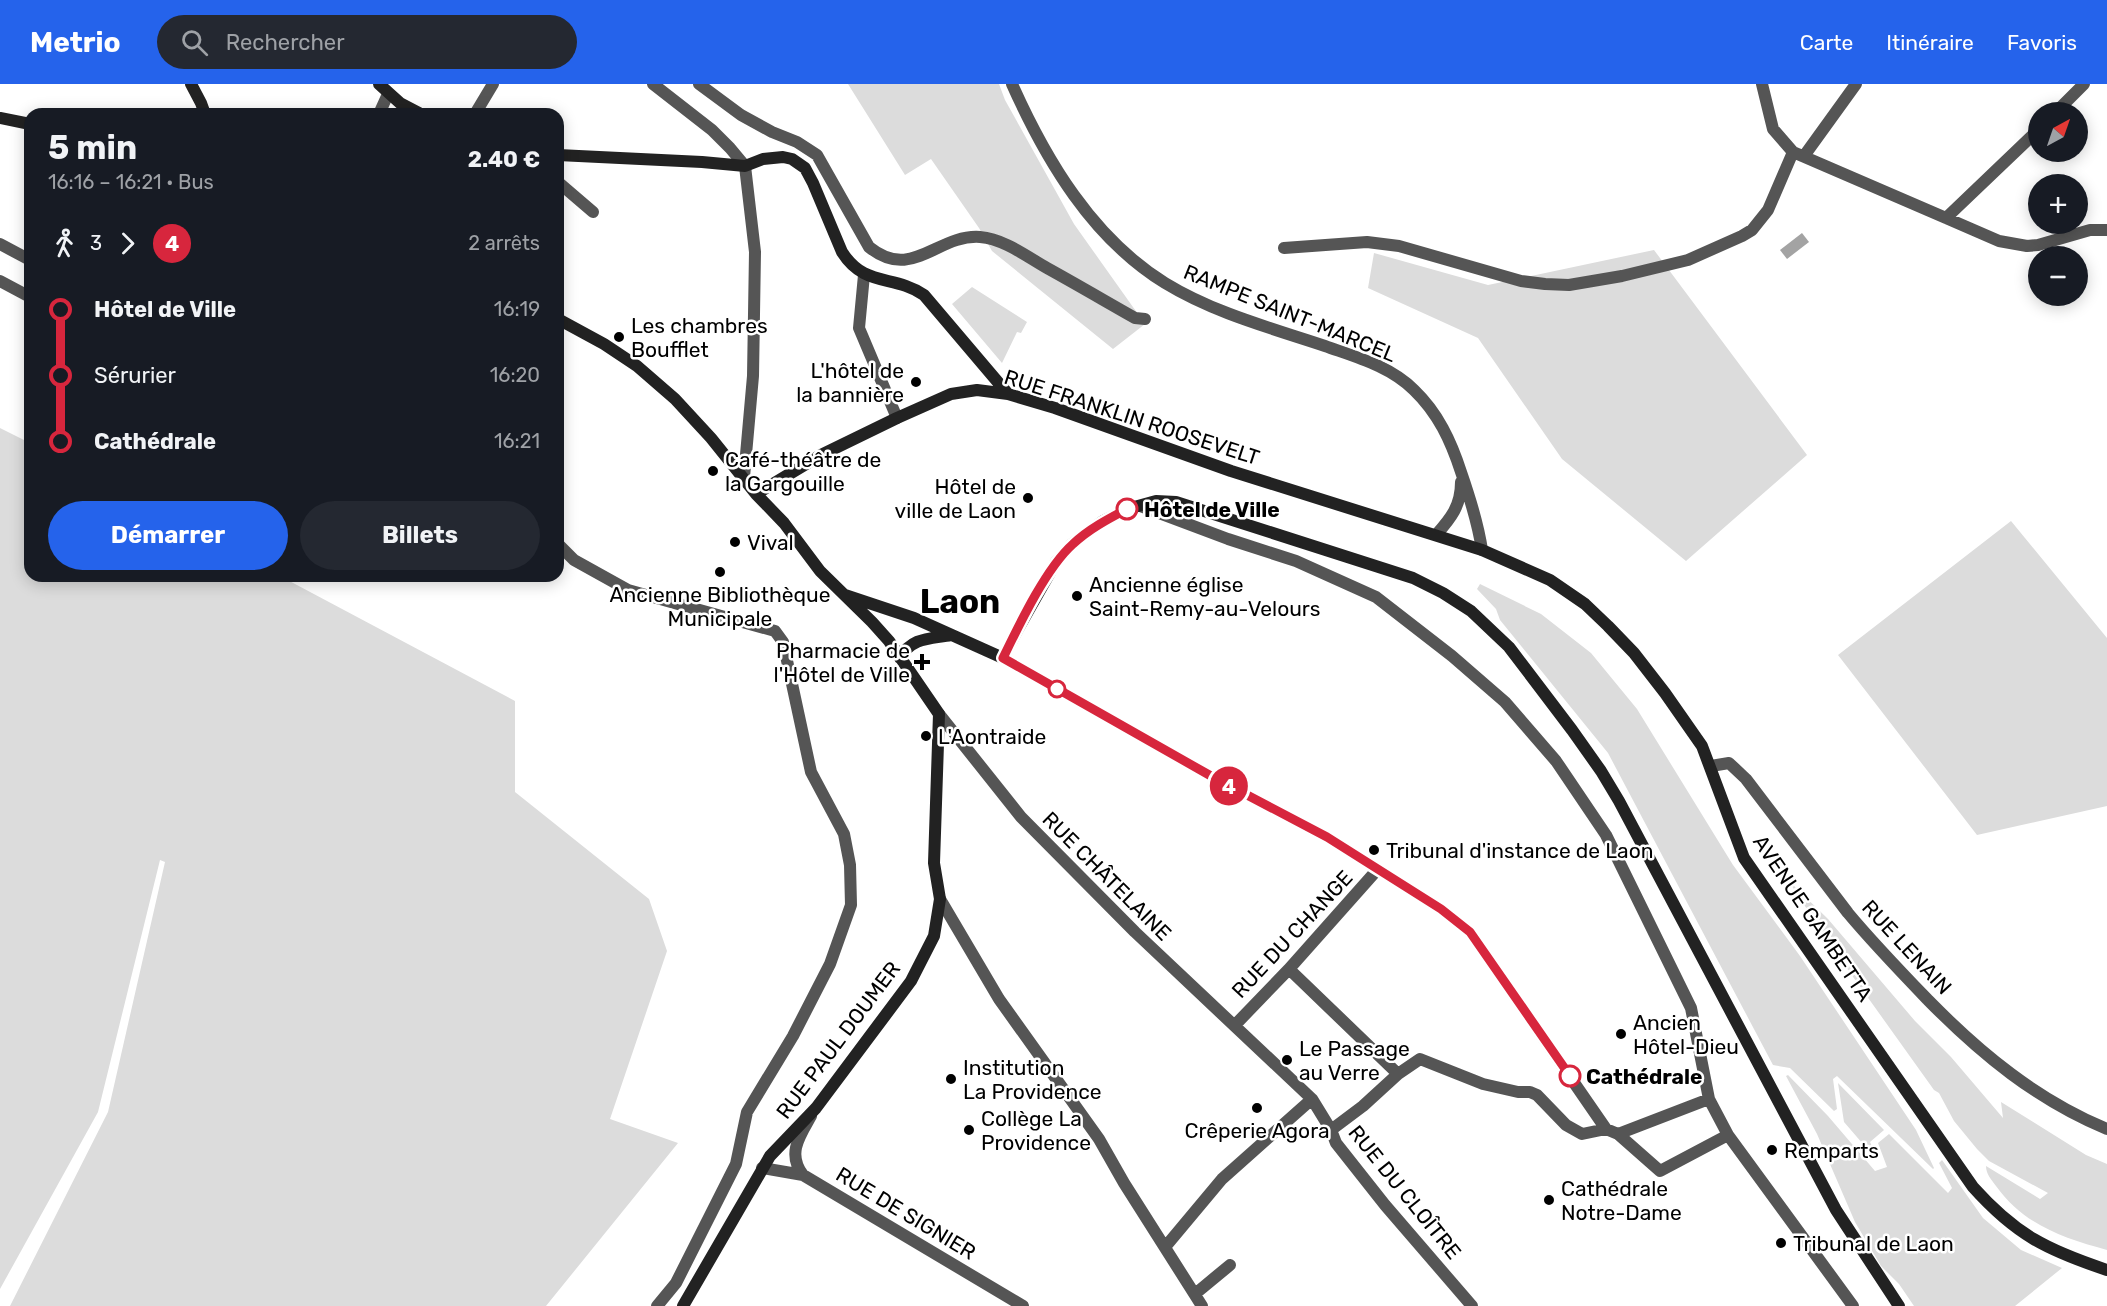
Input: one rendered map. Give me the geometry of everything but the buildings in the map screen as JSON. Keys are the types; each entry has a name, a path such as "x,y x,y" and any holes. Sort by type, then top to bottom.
{"street":[{"path":"191,84 203,108"},
{"path":"380,84 388,94 410,108"},
{"path":"479,108 493,84"},
{"path":"653,84 712,130 745,166 755,252 753,376 744,477"},
{"path":"699,84 741,115 772,132 797,141 817,155 869,246 879,255 893,260 909,260 967,236 999,241 1135,318 1145,319"},
{"name":"RAMPE SAINT-MARCEL","path":"1012,84 1036,134 1065,182 1101,227 1132,259 1164,282 1206,304 1367,361 1398,377 1413,389 1436,416 1447,434 1478,523 1482,550"},
{"path":"1762,84 1773,129 1799,154 1999,241 2027,246 2038,245 2090,230 2107,230"},
{"path":"1284,248 1367,242 1399,246 1521,280 1569,285 1622,276 1688,260 1752,230 1768,210 1799,154 1856,84"},
{"path":"2066,102 2084,84"},
{"path":"382,108 388,94"},
{"path":"0,118 24,123"},
{"path":"1946,218 2028,140"},
{"path":"564,156 745,166 763,159 783,157 800,164 813,183 842,252 855,269 864,274 908,285 924,295 1008,394"},
{"path":"564,187 593,212"},
{"path":"0,244 24,257"},
{"path":"864,274 859,328 897,418"},
{"path":"0,281 24,294"},
{"name":"RUE CHÂTELAINE","path":"564,322 604,344 654,379 711,438 756,494 784,523 820,571 872,622 939,714 1021,817 1135,932 1312,1100"},
{"name":"RUE FRANKLIN ROOSEVELT","path":"756,494 821,455 897,418 951,394 977,390 1008,394 1055,408 1268,482 1436,535"},
{"name":"RAMPE SAINT-MARCEL","path":"1436,535 1458,505 1461,497 1461,469"},
{"path":"845,595 914,618 1003,658 1056,562 1072,544 1103,521 1156,501 1176,502 1413,578 1471,611 1509,647 1601,771 1836,1210 1899,1306"},
{"path":"1140,506 1228,539 1296,561 1376,597 1430,638 1504,702 1556,761 1606,835 1691,1008 1709,1099 1728,1135 1853,1306"},
{"name":"AVENUE GAMBETTA","path":"1436,535 1482,550 1550,580 1585,604 1635,653 1702,746 1744,858 1973,1187 1989,1205 2026,1236 2063,1255 2107,1270"},
{"path":"564,550 574,560 628,590 775,631 783,642 811,772 844,834 850,865 851,904 830,964 793,1036 747,1112 736,1164 676,1283 657,1306"},
{"path":"900,658 906,647 915,642 951,635"},
{"path":"1073,698 1211,776 1327,837 1441,909 1470,932 1612,1132 1660,1171 1728,1135"},
{"name":"RUE PAUL DOUMER","path":"682,1306 770,1155 816,1108 911,981 934,936 940,899 934,863 939,714"},
{"name":"RUE LENAIN","path":"1711,766 1729,764 1746,779 1850,914 1899,970 1982,1052 2034,1091 2075,1116 2107,1129"},
{"name":"RUE DU CHANGE","path":"1235,1025 1377,870"},
{"path":"940,899 999,999 1099,1139 1124,1183 1202,1306"},
{"path":"1288,969 1398,1074"},
{"path":"1331,1130 1363,1106 1398,1074 1420,1059 1483,1084 1537,1095 1566,1125 1582,1134 1612,1132 1709,1099"},
{"path":"1166,1246 1221,1179 1312,1100"},
{"name":"RUE DU CLOÎTRE","path":"1312,1100 1331,1130 1336,1143 1385,1205 1472,1306"},
{"path":"804,1175 798,1168 794,1156 801,1134 816,1108"},
{"name":"RUE DE SIGNIER","path":"762,1168 804,1175 1023,1306"},
{"path":"1196,1294 1230,1265"}],"shaded area":[{"path":"848,84 999,84 1005,100 1074,224 1145,324 1113,349 992,251 979,228 931,159 905,175"},
{"path":"1802,233 1809,242 1787,259 1780,250"},
{"path":"1654,250 1807,455 1686,561 1562,459 1478,338 1368,288 1374,253 1488,285"},
{"path":"972,287 1027,322 1021,333 1017,332 1002,363 952,304"},
{"path":"0,428 24,440 24,582 291,582 515,701 515,792 649,899 667,951 610,1119 678,1143 546,1306 10,1306 108,1112 165,862 160,860 98,1112 0,1289"},
{"path":"2011,521 2107,638 2107,806 1977,835 1838,655"},
{"path":"1480,584 1541,614 1591,653 1637,709 1733,865 1800,956 1916,1130 1933,1169 1837,1076 1833,1079 1837,1109 1834,1111 1790,1068 1773,1065 1608,753 1500,620 1496,609 1477,589"},
{"path":"1788,880 1828,919 1915,1021 1951,1057 2003,1118 2001,1102 2086,1155 2107,1164 2107,1250 2060,1235 2046,1228 2019,1211 2007,1199 1989,1176 1986,1166 2040,1199 2048,1193 1989,1161 1977,1149 1954,1121 1939,1093 1934,1090 1831,946"},
{"path":"1788,1075 1828,1116 1875,1171 1887,1167 1878,1143 1889,1134 1948,1193 1952,1188 1939,1163 1942,1160 1983,1218 2021,1250 2062,1268 2015,1306 1914,1306 1899,1284 1881,1266 1855,1222 1817,1134 1786,1076"},
{"path":"1838,1083 1884,1130 1870,1142 1877,1157 1875,1158 1844,1122"}],"bus line":[{"name":"4","path":"1127,509 1103,521 1072,544 1056,562 1003,658 1211,776 1327,837 1441,909 1470,932 1570,1076"}],"place":[{"name":"Les chambres Boufflet","path":"619,337"},
{"name":"L'hôtel de la bannière","path":"916,382"},
{"name":"Café-théâtre de la Gargouille","path":"713,471"},
{"name":"Hôtel de ville de Laon","path":"1028,498"},
{"name":"Hôtel de Ville","path":"1127,509"},
{"name":"Vival","path":"735,542"},
{"name":"Ancienne Bibliothèque Municipale","path":"720,572"},
{"name":"Ancienne église Saint-Remy-au-Velours","path":"1077,596"},
{"name":"Pharmacie de l'Hôtel de Ville","path":"922,662"},
{"name":"L'Aontraide","path":"926,736"},
{"name":"Tribunal d'instance de Laon","path":"1374,850"},
{"name":"Ancien Hôtel-Dieu","path":"1621,1034"},
{"name":"Le Passage au Verre","path":"1287,1060"},
{"name":"Cathédrale","path":"1570,1076"},
{"name":"Institution La Providence","path":"951,1079"},
{"name":"Crêperie Agora","path":"1257,1108"},
{"name":"Collège La Providence","path":"969,1130"},
{"name":"Remparts","path":"1772,1150"},
{"name":"Cathédrale Notre-Dame","path":"1549,1200"},
{"name":"Tribunal de Laon","path":"1781,1243"}],"district":[{"name":"Laon","path":"960,601"}]}
